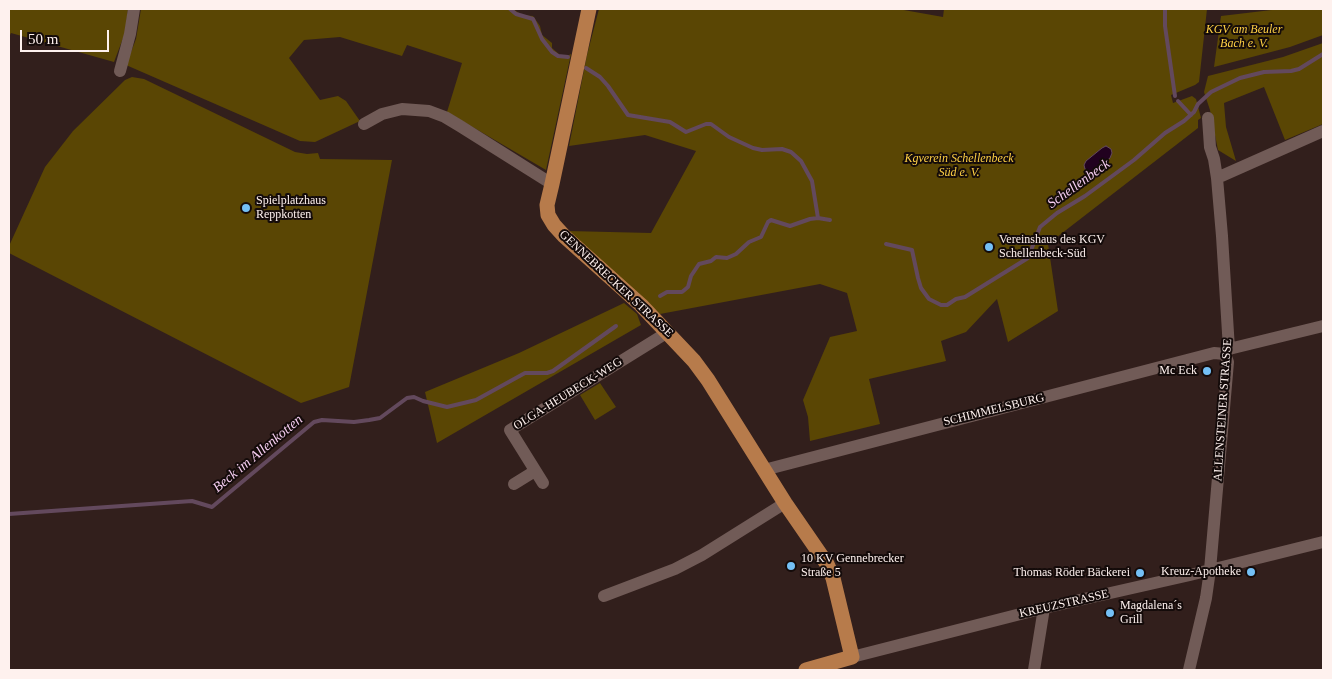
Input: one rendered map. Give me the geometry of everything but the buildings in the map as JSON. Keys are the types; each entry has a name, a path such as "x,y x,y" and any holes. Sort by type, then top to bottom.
{"main road":[{"name":"GENNEBRECKER STRASSE","path":"589,9 548,211 554,225 668,332 708,380 785,503 827,564 833,578 852,657"},
{"name":"KREUZSTRASSE","path":"806,670 852,657"}],"street":[{"path":"120,71 130,34 134,9"},
{"path":"364,124 382,114 402,109 429,112 445,117 552,184"},
{"name":"ALLENSTEINER STRASSE","path":"1189,670 1206,598 1210,570 1228,362 1217,178 1210,147 1208,118"},
{"path":"1217,178 1323,132"},
{"name":"SCHIMMELSBURG","path":"764,470 1323,326"},
{"name":"OLGA-HEUBECK-WEG","path":"543,483 510,430 668,332"},
{"path":"514,484 535,471"},
{"path":"604,596 675,569 702,555 785,503"},
{"name":"KREUZSTRASSE","path":"852,657 1044,608 1323,542"},
{"path":"1034,670 1044,608"}],"green space":[{"path":"9,9 128,9 125,33 114,62 11,33 9,37"},
{"path":"141,9 513,9 522,15 533,16 540,26 542,35 552,43 552,48 560,55 567,56 571,54 546,170 447,112 462,63 407,45 402,56 340,37 304,40 289,58 320,100 338,96 346,101 360,121 315,142 300,141 126,65 136,39"},
{"name":"Kgverein Schellenbeck Süd e. V.","path":"599,9 898,9 943,17 944,9 1207,9 1199,82 1171,95 1173,103 1192,96 1196,99 1201,118 1198,120 1198,128 1048,244 1058,311 1008,342 997,299 966,332 941,341 946,361 869,379 880,424 810,441 808,417 803,400 830,337 857,331 847,293 820,284 660,314 568,231 651,233 696,151 645,135 569,146 587,55"},
{"name":"KGV am Beuler Bach e. V.","path":"1280,9 1323,9 1323,35 1290,47 1214,67 1221,16"},
{"path":"1323,43 1323,124 1285,140 1264,87 1224,103 1226,127 1236,161 1218,150 1210,110 1204,92 1208,76 1283,57"},
{"path":"132,77 144,79 295,152 318,153 320,159 392,160 349,387 301,403 9,253 9,246 45,167 73,131 125,80"},
{"path":"624,303 637,314 641,325 437,443 425,392 519,353"},
{"path":"600,383 616,407 595,420 580,395"}],"shaded area":[{"path":"1106,146 1111,149 1110,158 1094,171 1090,172 1085,169 1086,161"}],"waterway":[{"name":"Schellenbeck","path":"510,9 516,14 533,19 542,39 552,52 558,56 568,57"},
{"path":"1165,9 1165,26 1175,96"},
{"name":"Schellenbeck","path":"886,244 912,250 921,288 929,299 941,305 947,305 956,299 965,297 1028,258 1040,227 1057,213 1085,196 1134,160 1165,133 1184,121 1211,92 1240,78 1264,72 1299,69 1323,54"},
{"name":"Schellenbeck","path":"586,68 600,77 628,115 670,122 686,132 706,124 711,124 729,137 753,148 762,150 782,149 791,152 801,161 812,181 818,218 830,220"},
{"path":"1178,101 1191,115"},
{"name":"Beck im Allenkotten","path":"660,296 667,292 682,292 688,287 691,276 699,264 711,261 716,257 727,258 736,254 749,242 761,237 768,222 771,220 790,226 818,218"},
{"name":"Beck im Allenkotten","path":"9,514 192,501 212,507 314,422 322,420 354,422 380,418 407,398 414,397 447,407 476,400 525,373 547,373 553,371 616,326"}],"place":[{"name":"Spielplatzhaus Reppkotten","path":"246,208"},
{"name":"Vereinshaus des KGV Schellenbeck-Süd","path":"989,247"},
{"name":"Mc Eck","path":"1207,371"},
{"name":"10 KV Gennebrecker Straße 5","path":"791,566"},
{"name":"Kreuz-Apotheke","path":"1251,572"},
{"name":"Thomas Röder Bäckerei","path":"1140,573"},
{"name":"Magdalena´s Grill","path":"1110,613"}]}
